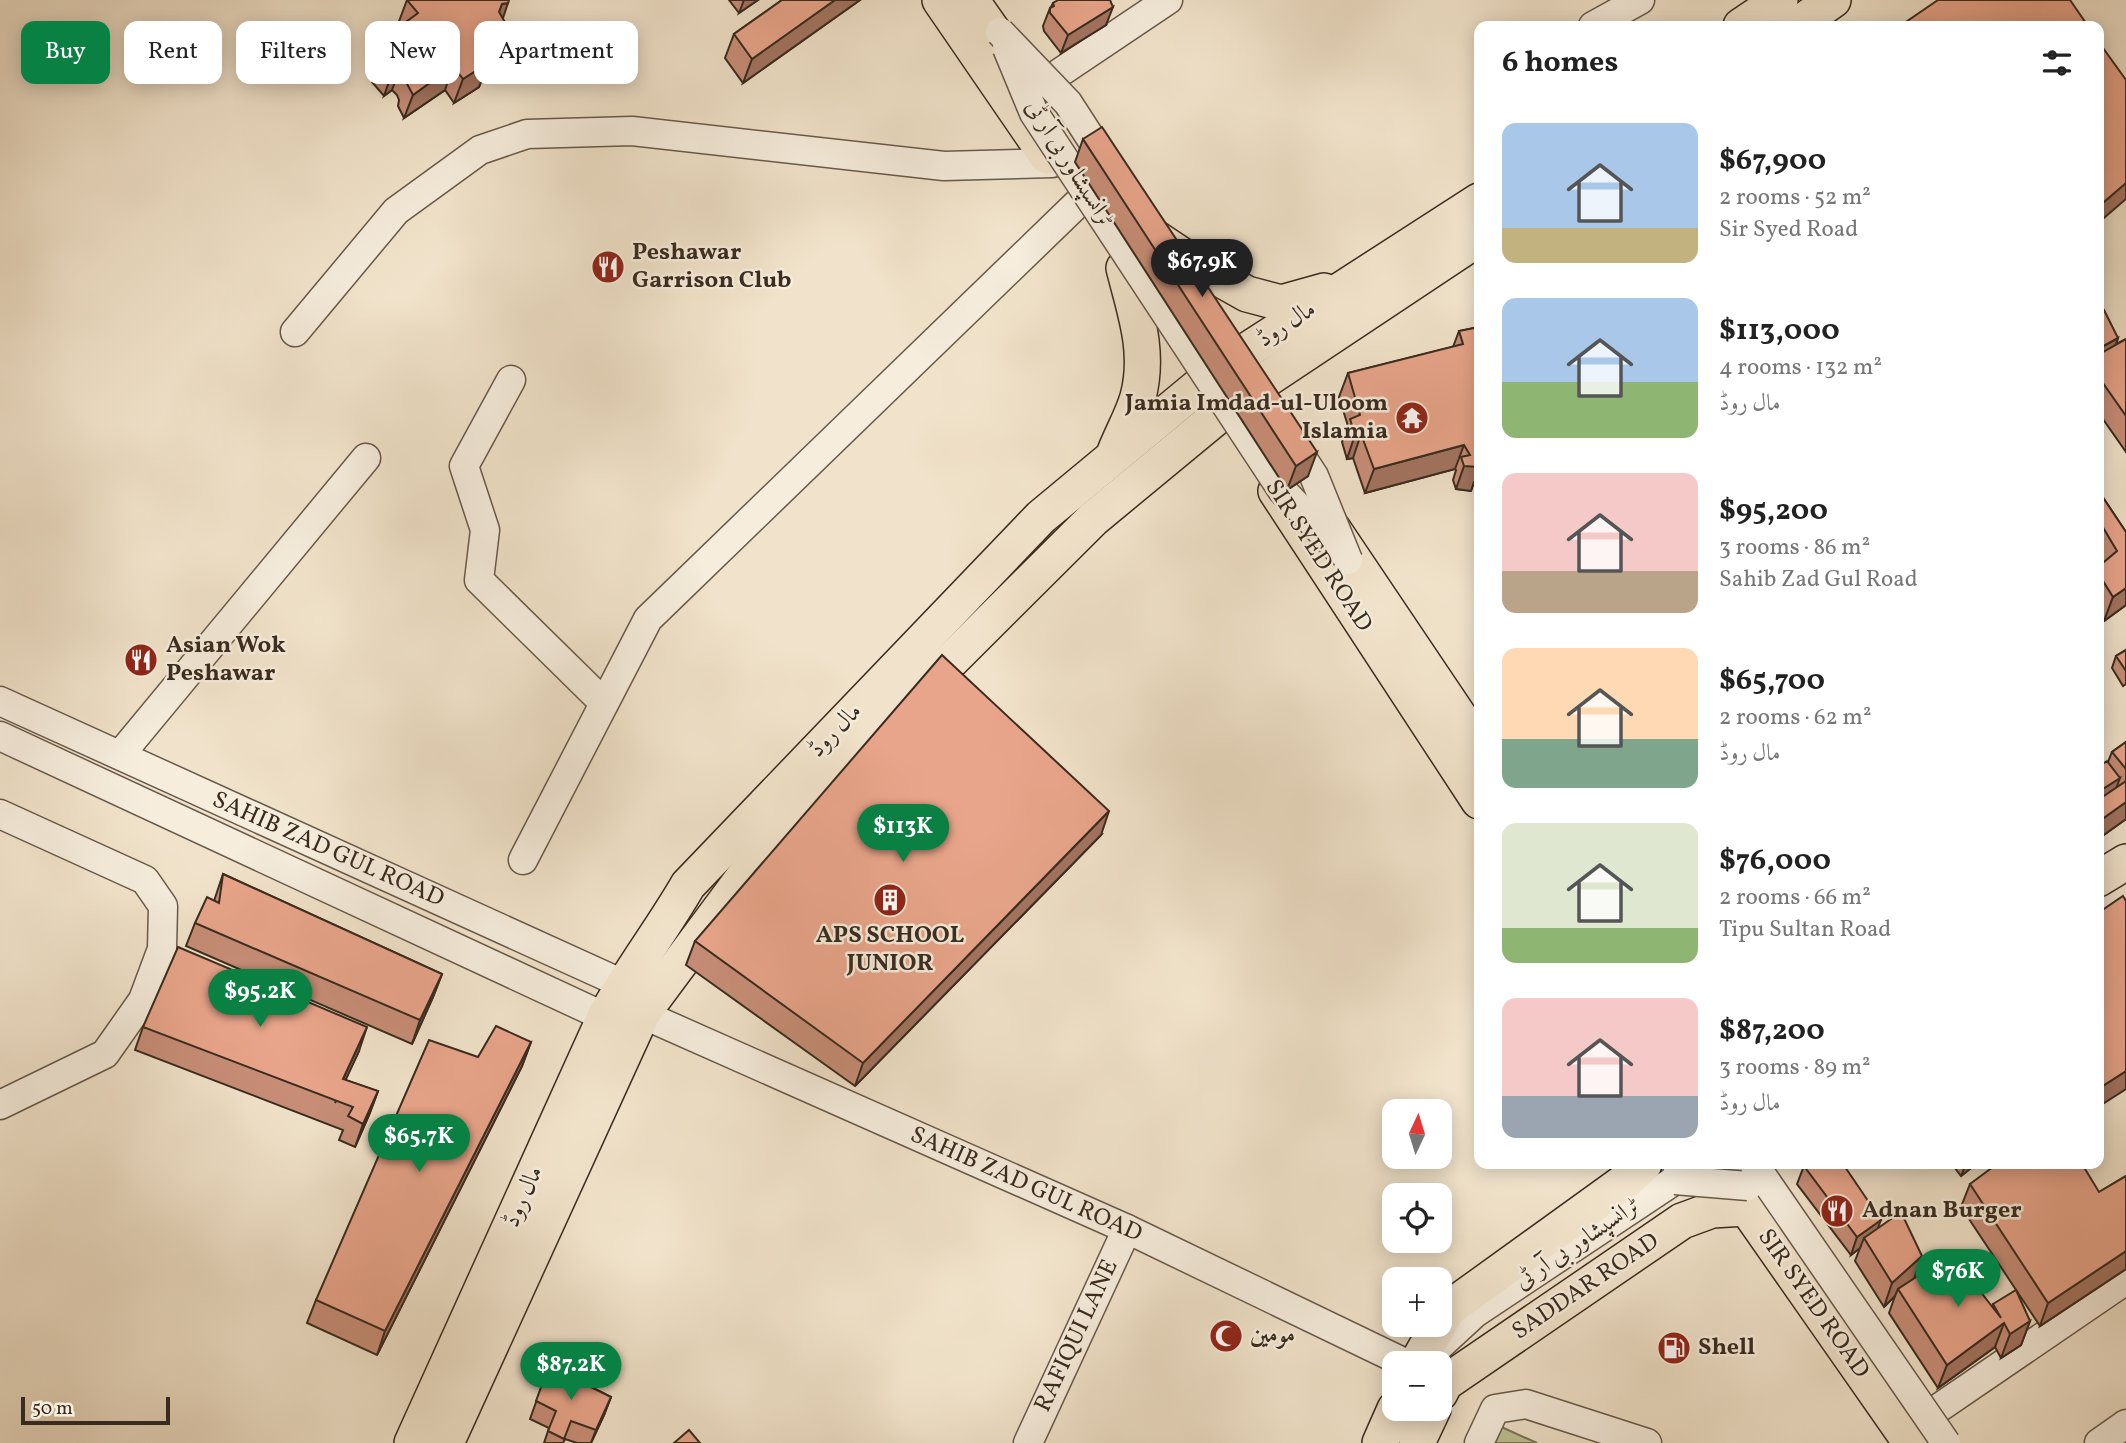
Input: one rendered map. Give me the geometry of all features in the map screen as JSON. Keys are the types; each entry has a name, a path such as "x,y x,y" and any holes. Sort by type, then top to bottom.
{"main road":[{"name":"SIR SYED ROAD","path":"940,0 1052,163 1113,201 1124,268 1216,361"},
{"name":"SIR SYED ROAD","path":"971,0 1113,201 1216,361 1254,410 1474,739"},
{"path":"1748,21 1780,0"},
{"path":"1113,201 1199,268 1247,294 1281,303 1352,283"},
{"name":"مال روڈ","path":"412,1443 605,1017 623,984 666,925 688,885 1041,517 1112,458 1216,361 1352,283 1474,204"},
{"name":"مال روڈ","path":"446,1443 642,1014 772,839 1093,519 1254,410 1474,242"},
{"path":"1112,458 1138,399 1143,371 1142,340 1124,268"},
{"name":"SIR SYED ROAD","path":"1254,410 1474,792"},
{"path":"2104,875 2126,862"},
{"path":"1452,1306 1639,1169"},
{"name":"SIR SYED ROAD","path":"1719,1169 1911,1443"},
{"name":"SIR SYED ROAD","path":"1768,1169 1942,1433"},
{"name":"SADDAR ROAD","path":"1452,1378 1682,1221 1712,1210 1746,1208"},
{"path":"1793,1274 1824,1253"},
{"path":"1380,1443 1390,1421"},
{"path":"1417,1443 1427,1421"}],"street":[{"name":"ٹرانسپشاور بی آر ٹی","path":"978,0 1000,32 1068,103 1113,201 1192,292"},
{"path":"1034,90 1168,0"},
{"path":"1602,21 1640,0"},
{"name":"ٹرانسپشاور بی آر ٹی","path":"1000,32 1034,113 1259,456 1282,490 1348,559 1474,748"},
{"path":"295,332 396,211 480,150 527,134 632,131 944,166 1052,163"},
{"path":"523,860 648,620 1113,201"},
{"path":"511,380 464,466 485,530 479,580 604,703"},
{"name":"ٹرانسپشاور بی آر ٹی","path":"1254,410 1314,476 1348,559"},
{"path":"120,755 366,458"},
{"name":"SAHIB ZAD GUL ROAD","path":"0,701 623,984"},
{"name":"SAHIB ZAD GUL ROAD","path":"0,736 605,1017 642,1014 1127,1229 1382,1352"},
{"path":"0,814 145,880 163,906 162,949 143,1000 105,1054 0,1105"},
{"path":"623,984 642,1014"},
{"name":"ٹرانسپشاور بی آر ٹی","path":"1757,1169 1942,1433"},
{"name":"ٹرانسپشاور بی آر ٹی","path":"1435,1351 1475,1312 1678,1172 1748,1186 1785,1209"},
{"name":"RAFIQUI LANE","path":"1028,1443 1127,1229"},
{"path":"1942,1433 2126,1280"},
{"path":"1479,1443 1494,1409 1526,1404 1647,1443"},
{"path":"1393,1443 1403,1421"},
{"path":"2099,1443 2126,1424"}],"green space":[{"path":"1497,1425 1537,1443 1489,1443"}],"building":[{"path":"407,0 509,0 508,3 502,4 499,12 504,21 474,21 474,72 463,79 460,75 460,21 407,21 418,13"},
{"path":"782,0 835,0 752,59 734,34"},
{"path":"1058,0 1110,0 1113,7 1068,35 1050,13 1053,3"},
{"path":"1938,0 2070,0 2085,21 1907,21"},
{"path":"2104,49 2126,80 2126,183 2104,202"},
{"path":"407,84 428,84 413,95"},
{"path":"1102,127 1317,452 1296,466 1083,139"},
{"path":"2104,310 2118,338 2104,346"},
{"name":"Jamia Imdad-ul-Uloom Islamia","path":"1474,328 1474,467 1464,466 1461,457 1470,455 1464,445 1374,469 1361,434 1355,435 1350,419 1360,415 1348,373 1463,344 1459,331"},
{"path":"2126,339 2126,416 2104,385 2104,352"},
{"path":"2104,499 2126,532 2126,588 2113,597 2104,583 2104,562 2117,551 2104,529"},
{"path":"2126,650 2126,671 2116,656"},
{"name":"APS SCHOOL JUNIOR","path":"942,655 1109,811 863,1063 695,941"},
{"path":"2126,742 2126,769 2112,752"},
{"path":"2107,761 2120,778 2104,788 2104,763"},
{"path":"2126,781 2126,802 2104,818 2104,796"},
{"path":"223,874 442,974 420,1020 195,923 207,897 219,903"},
{"path":"2123,896 2126,901 2126,1071 2104,1085 2104,909"},
{"path":"178,947 367,1027 343,1079 378,1091 363,1124 348,1116 353,1107 143,1027"},
{"path":"496,1026 531,1042 385,1331 316,1300 429,1040 478,1057"},
{"path":"1806,1169 1846,1169 1881,1220 1857,1237"},
{"path":"1990,1169 2085,1169 2099,1192 2126,1176 2126,1251 2048,1303 1970,1184"},
{"path":"1901,1212 1922,1256 1892,1283 1864,1238"},
{"path":"1951,1254 2001,1318 1993,1304 2016,1290 2030,1321 2010,1334 2004,1323 1947,1365 1898,1289"},
{"path":"549,1366 611,1397 596,1430 571,1421 564,1439 548,1431 556,1411 536,1401"},
{"path":"689,1430 700,1443 674,1443"}],"place":[{"name":"Peshawar Garrison Club","path":"608,267"},
{"name":"Jamia Imdad-ul-Uloom Islamia","path":"1412,418"},
{"name":"Asian Wok Peshawar","path":"141,660"},
{"name":"APS SCHOOL JUNIOR","path":"890,900"},
{"name":"Adnan Burger","path":"1837,1211"},
{"name":"مومین","path":"1226,1336"},
{"name":"Shell","path":"1674,1348"}]}
